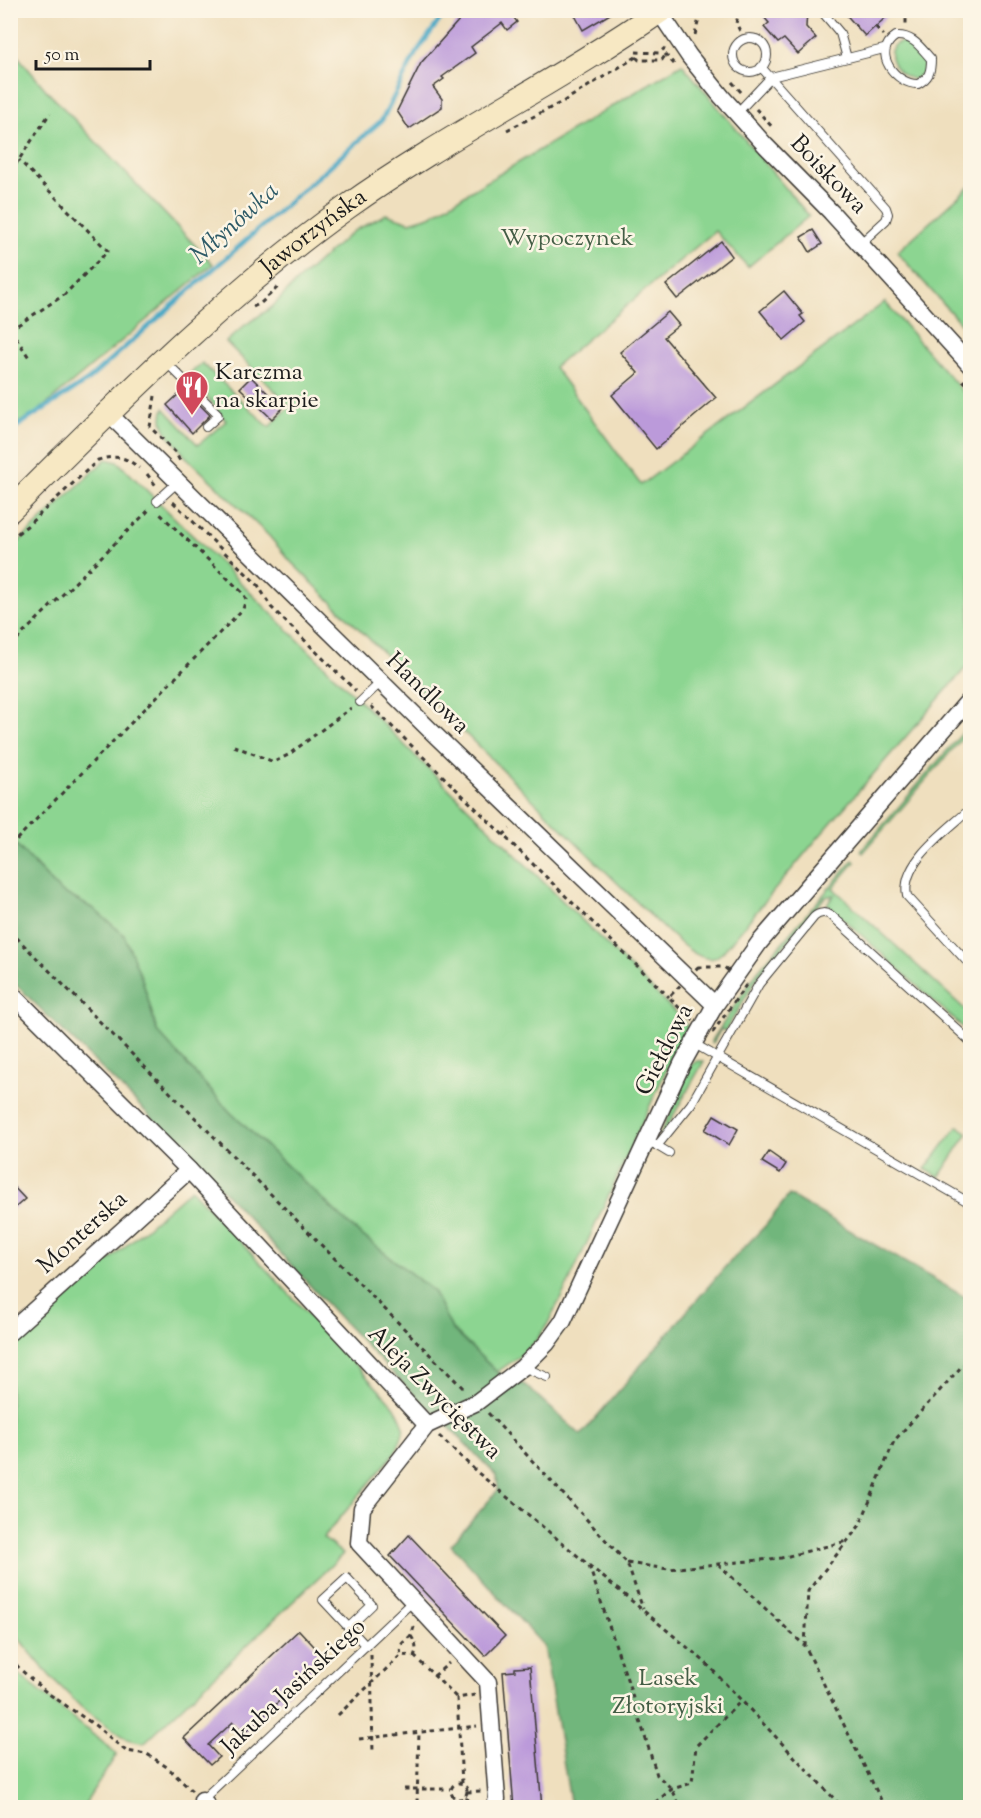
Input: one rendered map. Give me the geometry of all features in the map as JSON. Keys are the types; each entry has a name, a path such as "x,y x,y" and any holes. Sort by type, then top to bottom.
{"street":[{"name":"Boiskowa","path":"660,11 689,56 736,113 970,365"},
{"name":"Jaworzyńska","path":"10,510 109,414 171,367 233,298 291,249 345,208 413,163 532,93 660,11"},
{"name":"Handlowa","path":"109,414 381,682 715,1005"},
{"name":"Giełdowa","path":"425,1431 477,1402 523,1367 547,1343 563,1321 652,1143 693,1043 715,1005 759,943 970,701"},
{"name":"Aleja Zwycięstwa","path":"10,992 189,1170 425,1431"},
{"name":"Monterska","path":"10,1332 189,1170"},
{"path":"425,1431 362,1508 359,1543 488,1682 497,1799 494,1808"}],"lane":[{"path":"824,14 840,33 847,58"},
{"path":"896,36 904,36 912,39 931,59 931,71 927,79 918,84 905,82 888,65 884,57 884,49 889,41 896,36"},
{"path":"744,39 753,39 762,43 766,52 766,61 762,67 751,72 743,71 736,66 733,59 733,51 744,39"},
{"path":"736,113 771,77 884,49"},
{"path":"762,67 886,208 888,214 886,220 860,244"},
{"path":"171,367 217,413 218,416 206,427"},
{"path":"157,501 178,482"},
{"path":"362,700 381,682"},
{"path":"970,808 919,857 905,884 907,896 970,965"},
{"path":"669,1153 652,1143 691,1104 761,981 814,917 823,913 832,916 970,1041"},
{"path":"693,1043 970,1203"},
{"path":"523,1367 547,1377"},
{"path":"348,1628 372,1605 347,1578 323,1600 348,1628 368,1644"},
{"name":"Jakuba Jasińskiego","path":"206,1804 368,1644 417,1605"}],"path":[{"path":"699,43 694,34 701,10"},
{"path":"740,10 736,23 744,39"},
{"path":"904,36 906,10"},
{"path":"501,133 564,102 636,57 639,60 662,60 665,54 677,68"},
{"path":"10,173 50,113"},
{"path":"19,160 108,251 64,295 11,329 30,359"},
{"path":"253,308 286,280"},
{"path":"163,441 150,427 155,396 171,367"},
{"path":"10,539 98,460 112,456 124,457 146,474 258,585 271,607 362,700 669,997"},
{"path":"10,646 152,507 246,599 243,609 16,840 10,834"},
{"path":"234,746 274,762 288,755 362,700"},
{"path":"10,931 477,1402 627,1563 642,1609"},
{"path":"805,1646 808,1591 860,1525 894,1441 962,1366 970,1362"},
{"name":"Aleja Zwycięstwa","path":"425,1431 705,1662 843,1808"},
{"path":"627,1563 668,1569 781,1558 848,1541"},
{"path":"718,1564 805,1646 885,1808"},
{"path":"589,1565 657,1775 672,1789 681,1808"},
{"path":"414,1656 416,1647 411,1636 417,1605"},
{"path":"400,1655 401,1643 411,1636"},
{"path":"368,1644 373,1754"},
{"path":"434,1676 460,1653"},
{"path":"338,1715 400,1655 414,1656 457,1698 462,1783 467,1789 465,1797 460,1800 455,1799 450,1789"},
{"path":"10,1658 46,1692 96,1726 126,1751 147,1754 167,1767 206,1804"},
{"path":"457,1698 489,1693"},
{"path":"648,1808 672,1789 692,1783 696,1746 741,1701"},
{"path":"359,1739 492,1724"},
{"path":"417,1803 419,1732"},
{"path":"404,1789 450,1789 462,1783"},
{"path":"465,1797 474,1808"},
{"path":"445,1808 455,1799"}],"green space":[{"path":"903,41 911,43 925,59 925,71 915,79 902,73 892,62 892,49"},
{"path":"10,47 47,91 213,264 36,413 11,427"},
{"name":"Wypoczynek","path":"682,64 809,216 748,267 715,231 554,367 641,485 885,302 970,400 970,663 817,839 722,953 714,958 699,956 691,951 655,920 291,562 269,536 184,455 167,433 162,422 164,408 198,445 226,421 189,374 202,363 269,427 290,406 226,342 245,325 271,308 298,280 352,232 386,214 410,222 430,216"},
{"path":"970,186 970,334 897,252"},
{"path":"106,459 118,462 688,1027 547,1325 536,1341 497,1372 452,1329 433,1291 354,1229 230,1112 157,1031 142,979 94,909 60,891 11,839 10,550"},
{"path":"970,724 970,729 863,853 861,851"},
{"name":"Lasek Złotoryjski","path":"10,839 60,891 94,909 124,935 142,979 157,1031 230,1112 354,1229 433,1291 452,1329 497,1372 525,1385 581,1435 725,1267 766,1225 789,1195 970,1300 970,1807 571,1807 544,1646 451,1545 498,1490 497,1476 347,1326 195,1160 11,980"},
{"path":"853,860 855,862 833,888 970,1014 970,1034 827,904 834,895 825,897 758,977 725,1031 721,1029 713,1043 711,1042 757,972"},
{"path":"697,1061 704,1061 663,1134 660,1135 690,1066"},
{"path":"958,1126 968,1133 939,1177 925,1169"},
{"path":"191,1189 394,1406 404,1429 395,1453 323,1538 343,1554 144,1743 127,1739 81,1707 49,1675 11,1629 10,1347"},
{"path":"11,1668 117,1754 83,1807 11,1807"}],"building":[{"path":"468,10 518,10 512,15 517,22 507,30 502,23 471,47 475,53 442,77 444,79 433,87 442,99 442,107 409,129 397,111 421,63"},
{"path":"572,10 617,10 583,30"},
{"path":"758,10 807,10 806,27 816,38 798,54 784,39 778,43 764,27 769,23"},
{"path":"842,10 894,10 865,36"},
{"path":"813,230 822,244 810,252 801,237"},
{"path":"721,241 732,256 677,299 666,285"},
{"path":"784,291 803,314 800,316 805,322 784,340 760,311"},
{"path":"668,312 679,325 664,337 716,398 656,449 612,395 638,373 620,352"},
{"path":"251,377 283,408 272,419 240,388"},
{"path":"179,394 188,404 194,399 210,415 192,433 167,405"},
{"path":"714,1115 738,1129 729,1145 705,1130"},
{"path":"769,1152 786,1164 780,1173 762,1162"},
{"path":"10,1183 25,1199 10,1212"},
{"path":"409,1535 505,1636 485,1656 390,1556"},
{"path":"299,1630 325,1658 244,1734 233,1722 208,1745 219,1757 210,1765 184,1738"},
{"path":"530,1667 542,1808 514,1808 503,1672"}],"waterway":[{"name":"Młynówka","path":"10,431 88,380 382,120 416,53 447,10"}],"place":[{"name":"Karczma na skarpie","path":"192,416"}]}
